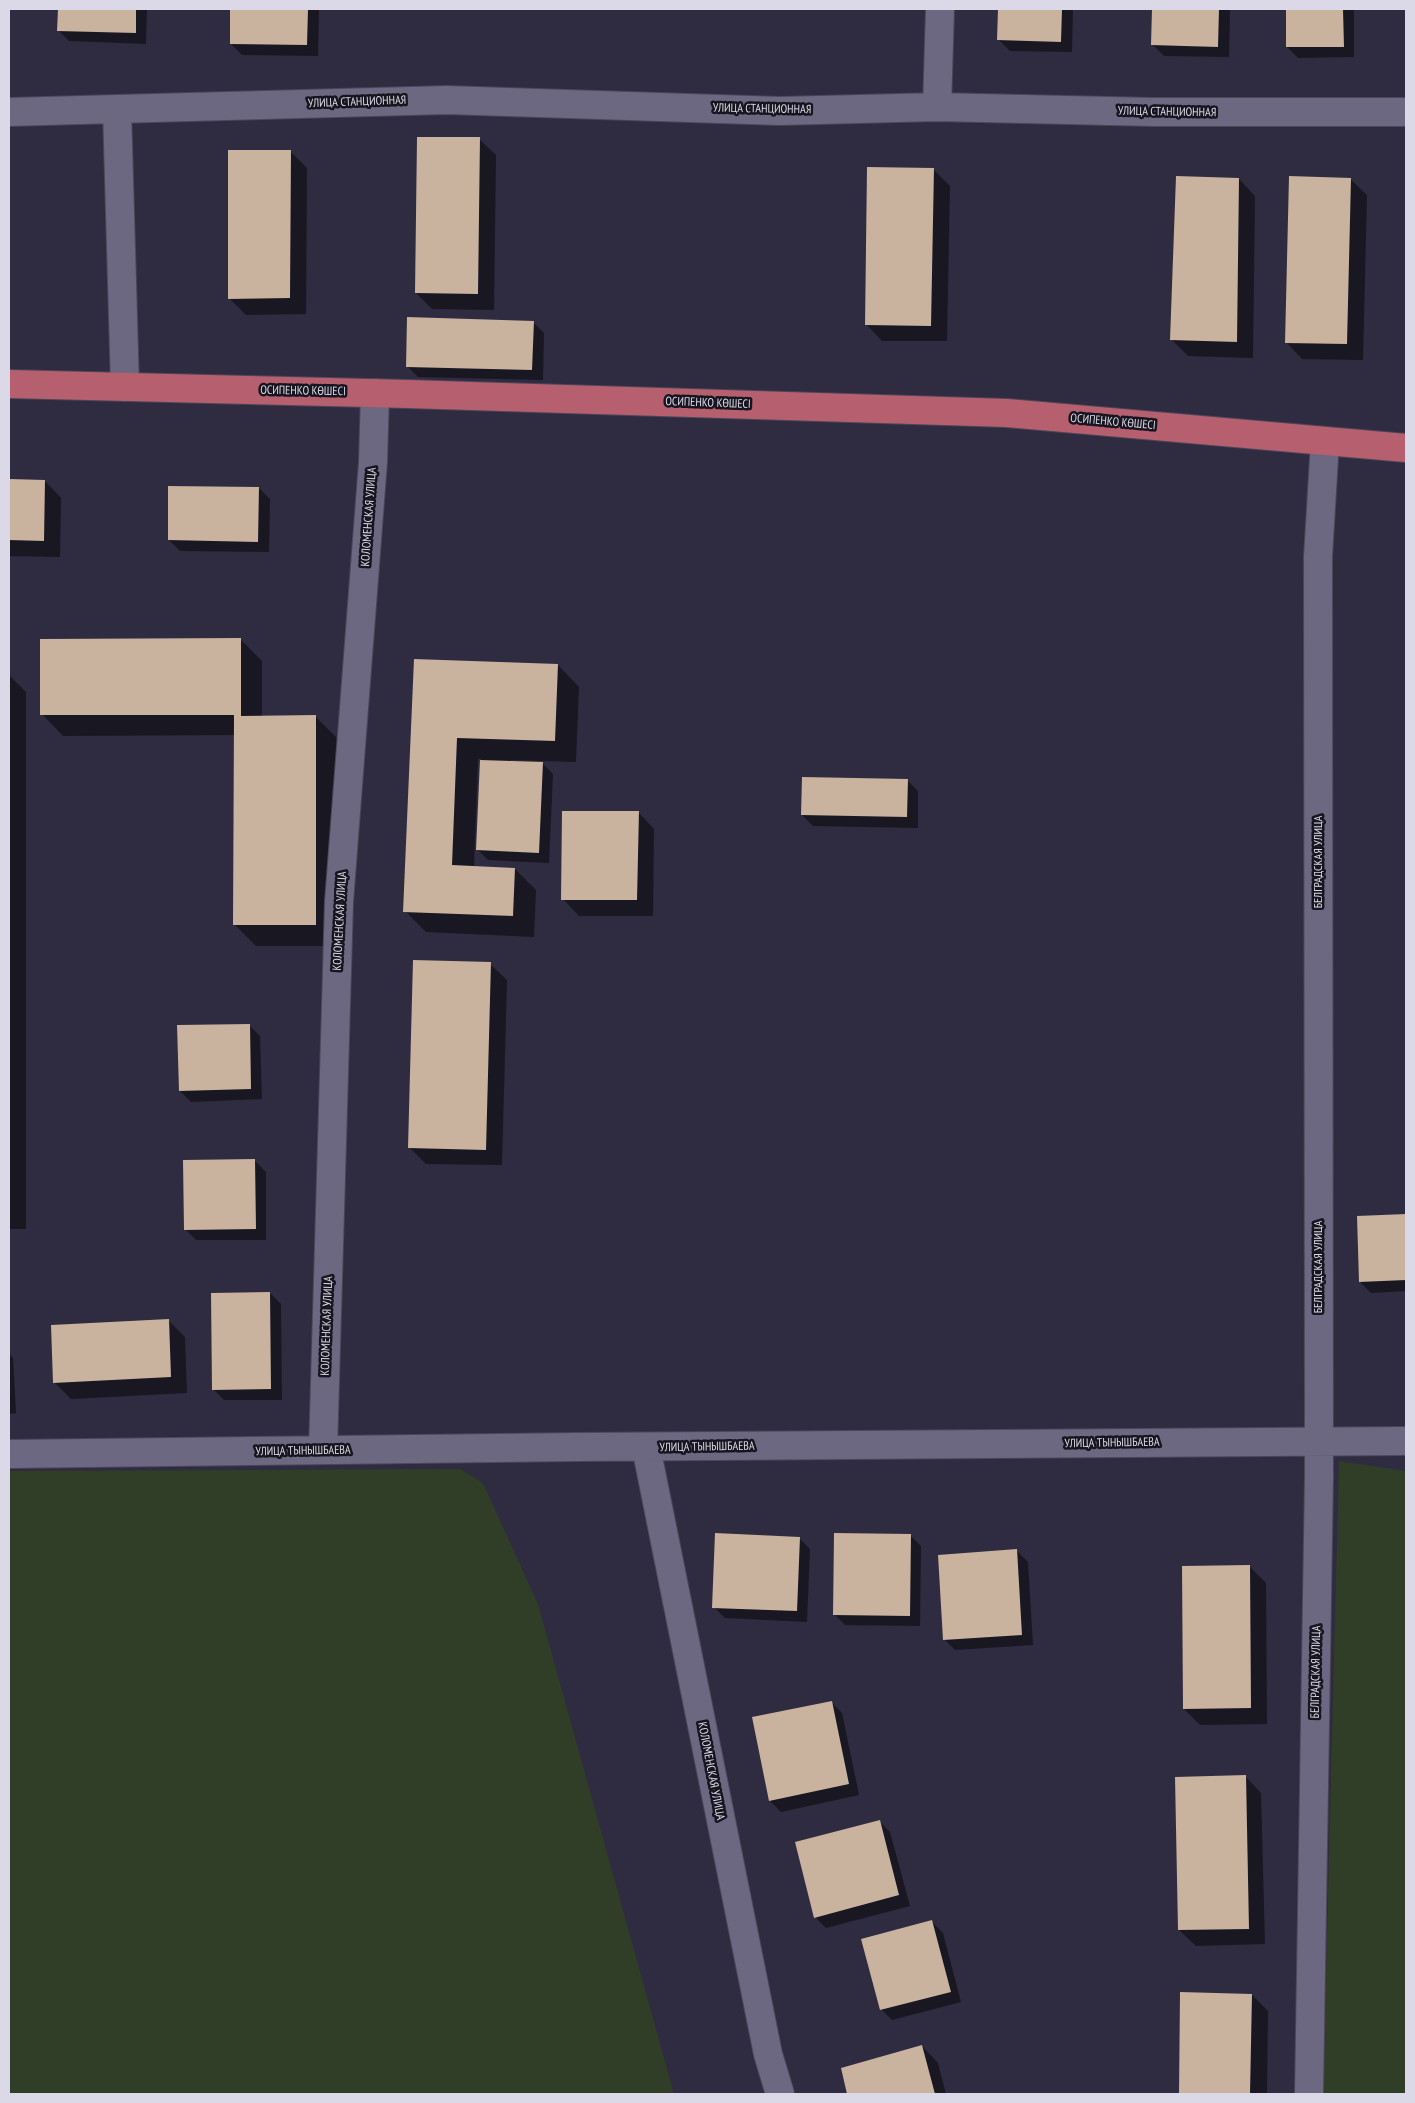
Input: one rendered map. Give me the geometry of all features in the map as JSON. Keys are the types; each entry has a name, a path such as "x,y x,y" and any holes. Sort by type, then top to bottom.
{"main road":[{"name":"ОСИПЕНКО КӨШЕСІ","path":"9,384 1007,412 1406,448"}],"street":[{"path":"937,107 940,9"},
{"name":"УЛИЦА СТАНЦИОННАЯ","path":"9,112 447,100 780,111 937,107 1153,112 1406,112"},
{"path":"118,109 126,387"},
{"name":"КОЛОМЕНСКАЯ УЛИЦА","path":"323,1450 340,902 373,462 375,393"},
{"name":"БЕЛГРАДСКАЯ УЛИЦА","path":"1309,2094 1319,1441 1318,557 1325,441"},
{"name":"УЛИЦА ТЫНЫШБАЕВА","path":"9,1454 1406,1441"},
{"name":"КОЛОМЕНСКАЯ УЛИЦА","path":"646,1447 768,2054 780,2094"}],"green space":[{"path":"1339,1461 1406,1471 1406,2094 1323,2094"},
{"path":"460,1469 483,1483 538,1604 674,2094 9,2094 9,1471"}],"building":[{"path":"58,9 136,9 136,33 57,31"},
{"path":"230,9 308,9 307,45 230,44"},
{"path":"998,9 1062,9 1061,42 997,40"},
{"path":"1152,9 1219,9 1218,47 1151,45"},
{"path":"1286,9 1343,9 1344,47 1286,47"},
{"path":"417,137 480,137 478,294 415,293"},
{"path":"228,150 291,150 290,298 228,299"},
{"path":"867,167 934,168 931,326 865,325"},
{"path":"1176,176 1239,178 1237,342 1170,340"},
{"path":"1289,176 1351,178 1347,344 1285,343"},
{"path":"407,317 534,321 532,370 406,367"},
{"path":"9,479 45,480 44,541 9,540"},
{"path":"168,486 259,487 258,542 168,540"},
{"path":"241,638 241,716 316,715 316,925 233,925 234,715 40,715 40,639"},
{"path":"414,659 558,664 555,741 457,738 452,865 515,868 513,916 403,912"},
{"path":"480,760 543,762 539,853 476,850"},
{"path":"802,777 908,779 907,817 801,815"},
{"path":"562,811 639,811 637,900 561,900"},
{"path":"413,960 491,962 486,1150 408,1148"},
{"path":"250,1024 251,1089 179,1091 177,1025"},
{"path":"255,1159 256,1229 184,1230 183,1160"},
{"path":"1406,1214 1406,1280 1359,1282 1357,1216"},
{"path":"270,1292 271,1389 212,1390 211,1293"},
{"path":"169,1319 171,1377 53,1383 51,1325"},
{"path":"715,1533 800,1537 797,1611 712,1608"},
{"path":"834,1533 911,1534 910,1616 833,1615"},
{"path":"1017,1549 1022,1635 943,1640 938,1555"},
{"path":"1250,1565 1251,1708 1183,1709 1182,1566"},
{"path":"832,1701 849,1784 769,1801 752,1717"},
{"path":"1246,1775 1249,1929 1178,1930 1175,1777"},
{"path":"880,1820 899,1895 814,1918 795,1842"},
{"path":"932,1920 951,1992 880,2010 861,1939"},
{"path":"1180,1992 1252,1994 1250,2094 1179,2094"},
{"path":"922,2045 935,2094 847,2094 841,2068"}]}
